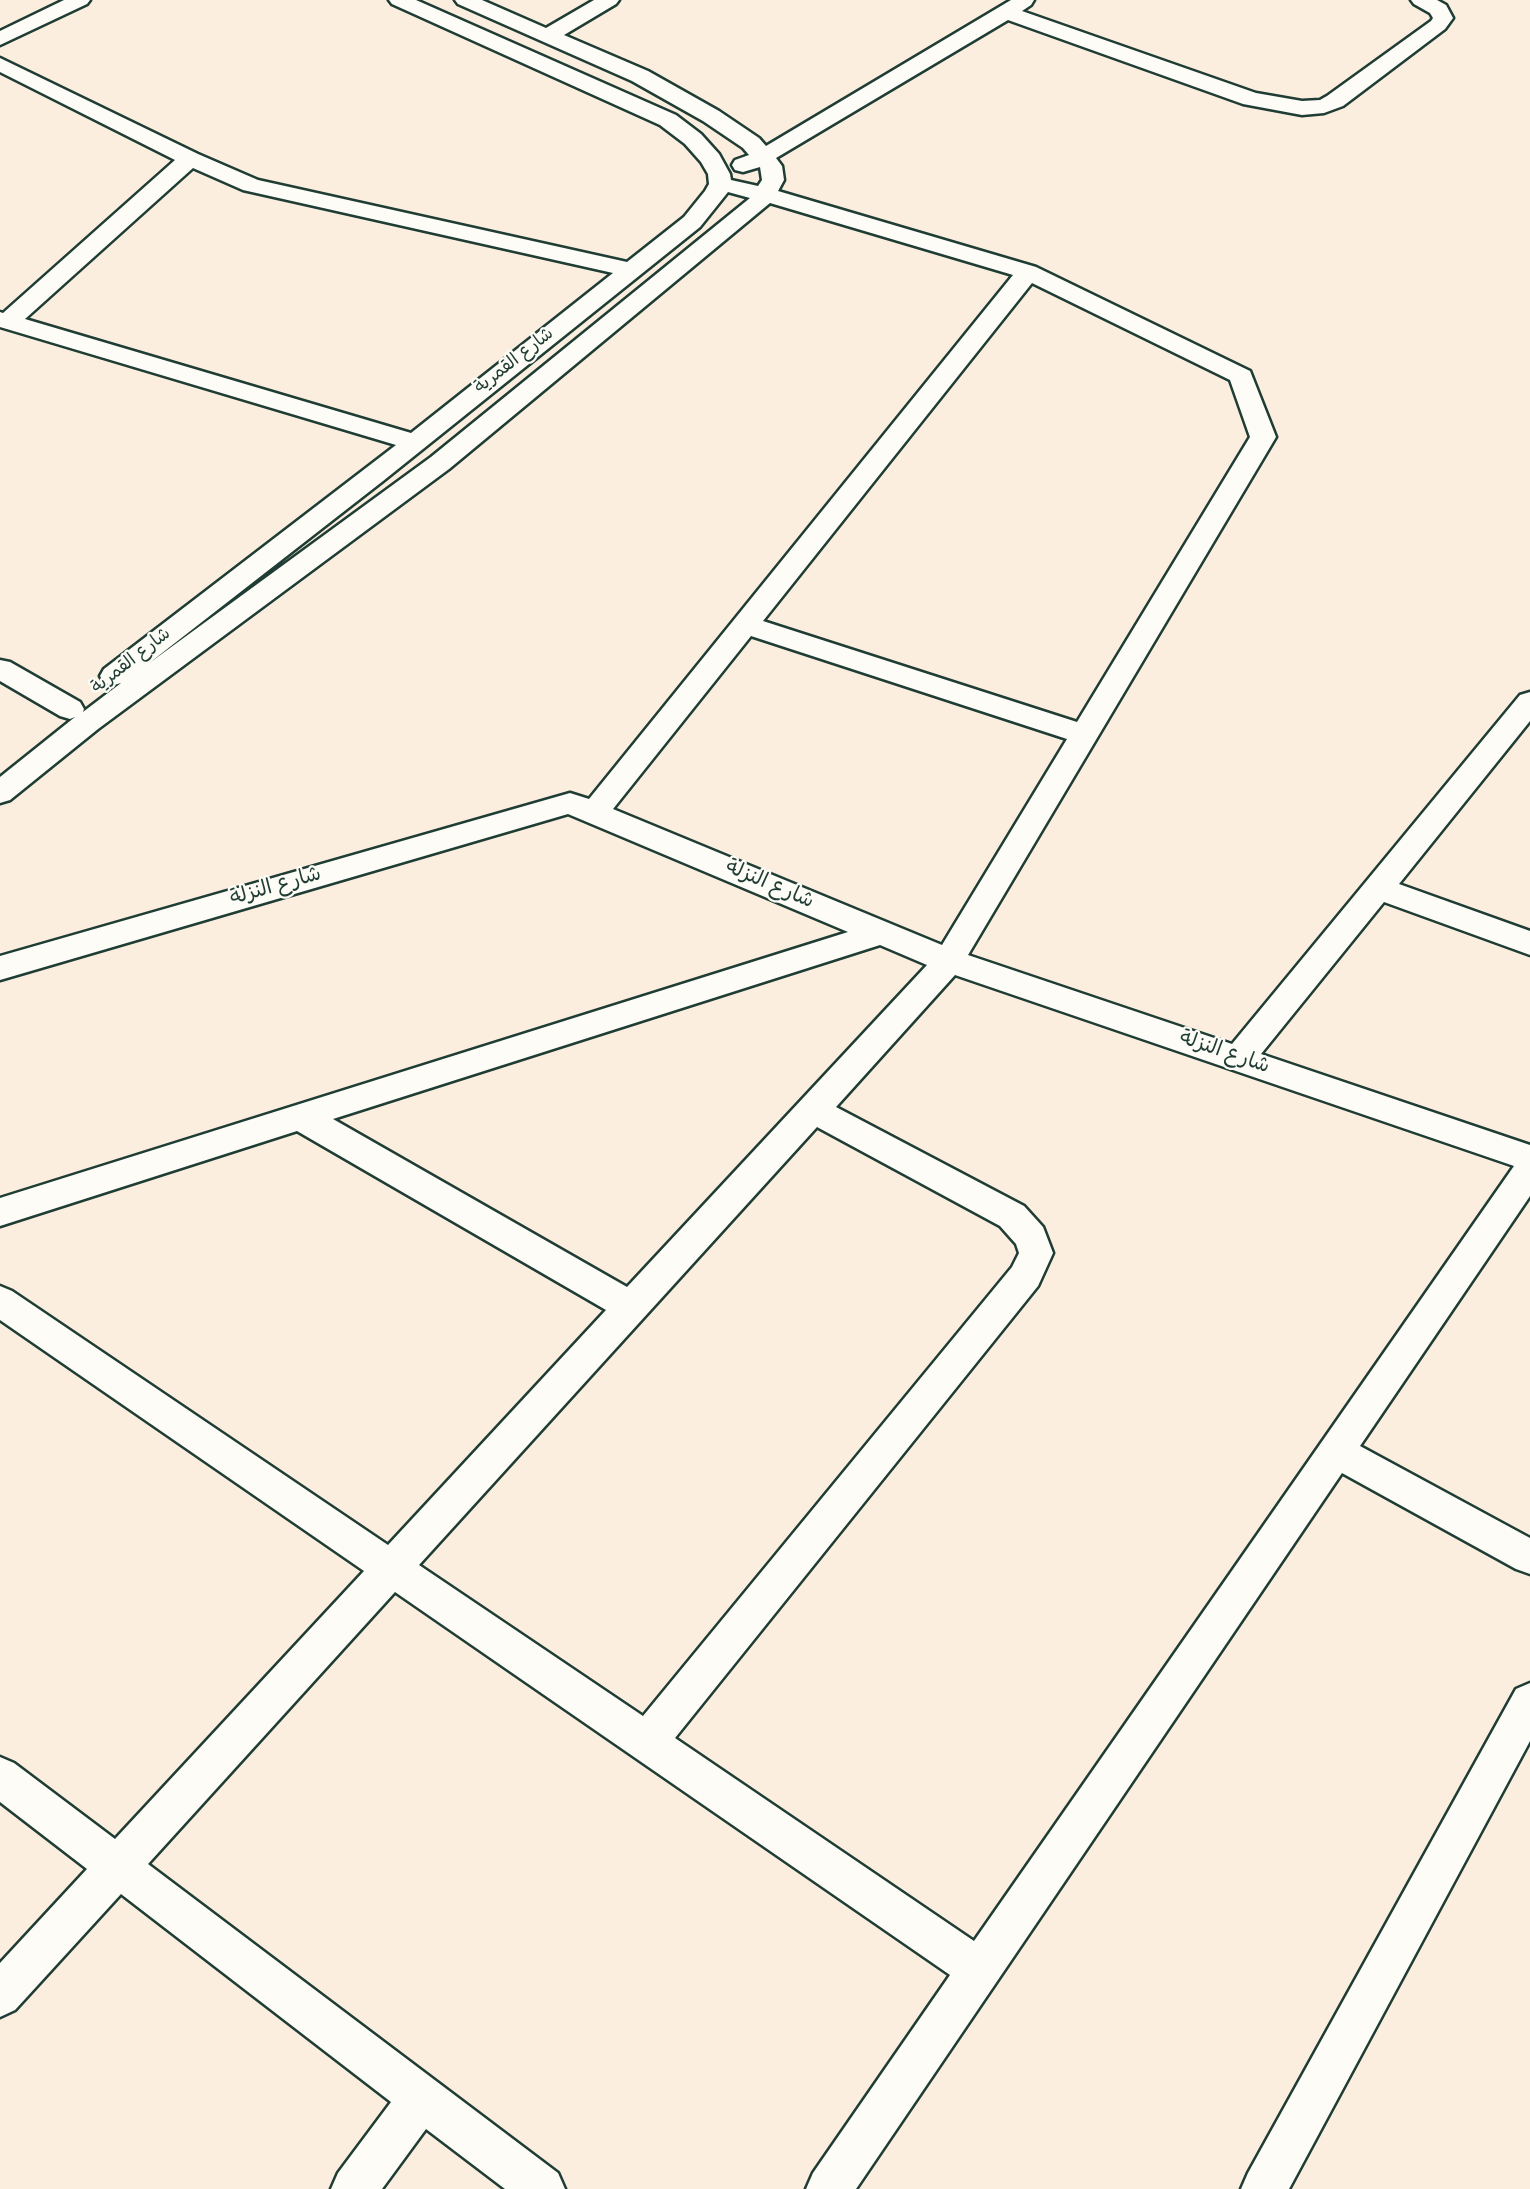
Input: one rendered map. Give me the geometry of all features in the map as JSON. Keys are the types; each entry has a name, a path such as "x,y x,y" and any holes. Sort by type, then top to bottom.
{"street":[{"path":"0,39 80,0"},
{"path":"399,0 668,120 693,139 711,159 719,179"},
{"path":"0,793 88,722 440,463 759,202 765,194 773,180 771,166 751,143 711,116 640,76 465,0"},
{"path":"547,36 609,0"},
{"path":"719,179 763,157 1026,0"},
{"path":"1006,12 1251,99 1302,108 1324,106 1335,100 1438,25 1443,18 1439,9 1421,0"},
{"path":"0,64 190,159 251,185 631,270"},
{"path":"4,320 190,159"},
{"path":"0,1995 949,961 1263,437 1241,376 1028,272 719,179"},
{"name":"شارع القمرية","path":"0,764 692,222 716,193 719,179"},
{"path":"594,813 1028,272"},
{"path":"4,320 413,442"},
{"path":"745,625 1085,735"},
{"path":"0,669 70,709"},
{"path":"1238,1059 1530,702"},
{"name":"شارع النزلة","path":"0,968 570,803 949,961 1530,1158"},
{"path":"1378,888 1530,943"},
{"path":"0,1212 881,933"},
{"path":"647,1743 1026,1276 1036,1253 1031,1237 1012,1216 813,1110"},
{"path":"301,1117 631,1307"},
{"path":"829,2189 1530,1169"},
{"path":"0,1301 981,1970"},
{"path":"1335,1451 1530,1557"},
{"path":"1264,2189 1530,1702"},
{"path":"0,1777 542,2189"},
{"path":"354,2189 422,2098"}]}
